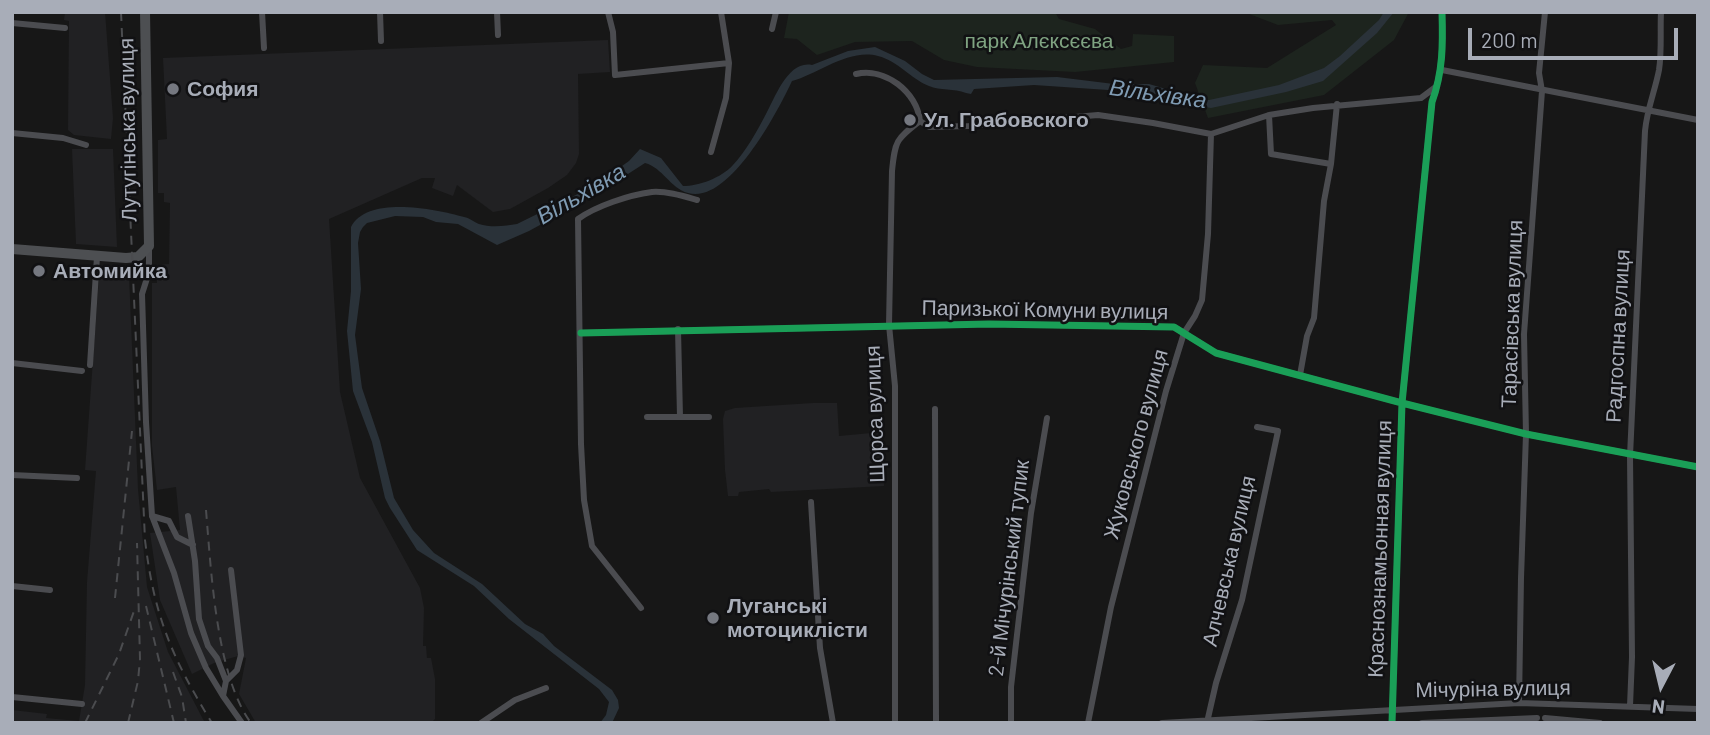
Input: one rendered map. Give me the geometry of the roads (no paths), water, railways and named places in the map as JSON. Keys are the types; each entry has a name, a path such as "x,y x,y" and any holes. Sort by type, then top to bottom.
{"main road":[{"name":"Лутугінська вулиця","path":"145,12 149,246"},
{"path":"12,249 132,258 138,257 149,246"}],"street":[{"path":"262,12 264,48"},
{"path":"380,12 381,41"},
{"path":"497,12 498,35"},
{"path":"608,12 613,32 615,75 729,64"},
{"path":"711,152 726,98 729,64 721,12"},
{"path":"772,29 776,12"},
{"name":"Краснознамьонная вулиця","path":"1392,723 1402,403 1433,102 1442,70 1442,12"},
{"name":"Тарасівська вулиця","path":"1519,703 1526,435 1524,334 1542,91 1539,73 1545,12"},
{"name":"Радгоспна вулиця","path":"1630,706 1630,456 1646,112 1654,93 1659,68 1661,12"},
{"path":"12,23 65,28"},
{"path":"1442,70 1646,112 1698,120"},
{"path":"856,74 869,71 886,77 904,89 919,107 920,121 929,127 1098,116 1211,134 1269,115 1337,104 1421,99 1439,85"},
{"path":"1300,375 1307,337 1314,318 1324,201 1337,104"},
{"path":"1269,115 1271,154 1331,164"},
{"name":"Щорса вулиця","path":"895,723 895,386 889,325 892,171 899,137 920,121"},
{"path":"12,133 63,138 86,145"},
{"name":"Жуковського вулиця","path":"1088,723 1111,607 1166,391 1184,333 1202,300 1208,234 1211,134"},
{"path":"641,608 592,546 584,500 578,219 593,209 652,192 697,200"},
{"path":"149,246 149,272 142,294 152,516 174,573 191,633 206,668 242,723"},
{"path":"90,365 97,257"},
{"name":"Паризької Комуни вулиця","path":"581,333 889,325 1174,327 1216,353 1402,403 1526,435 1698,467"},
{"path":"678,329 680,417"},
{"path":"12,362 82,371"},
{"path":"935,410 936,723"},
{"path":"647,417 709,417"},
{"name":"2-й Мічурінський тупик","path":"1011,723 1011,687 1031,513 1047,418"},
{"name":"Алчевська вулиця","path":"1208,719 1216,683 1242,600 1278,431 1257,427"},
{"path":"12,475 77,478"},
{"path":"811,502 820,648 833,723"},
{"path":"152,516 169,521 177,537 193,545"},
{"path":"188,516 199,619 208,646 218,658 226,681 223,696"},
{"path":"226,681 237,670 241,655 231,570"},
{"path":"12,586 50,590"},
{"path":"481,723 516,700 546,688"},
{"path":"12,697 82,704"},
{"name":"Мічуріна вулиця","path":"1163,723 1519,703 1698,709"},
{"name":"Мічуріна вулиця","path":"1422,723 1536,718"},
{"name":"Мічуріна вулиця","path":"1545,718 1600,723"}],"water":[{"name":"Вільхівка","path":"1384,12 1394,12 1377,33 1323,81 1211,108 1177,103 1153,93 1034,85 974,89 971,94 929,86 885,58 867,54 856,56 792,81 776,113 750,153 720,185 704,193 688,193 682,190 657,169 645,163 600,192 529,231 497,245 458,224 436,222 423,217 395,216 367,223 360,232 358,243 361,289 355,335 362,388 380,441 394,498 413,530 434,553 482,584 525,624 543,634 554,646 612,690 619,708 612,723 600,723 606,715 609,702 599,689 509,619 474,586 417,550 385,498 372,442 353,391 347,331 351,291 351,227 359,217 371,211 420,208 466,218 484,225 517,224 594,186 629,161 640,149 661,158 683,186 703,183 728,170 738,159 789,74 796,68 812,65 848,51 875,47 905,61 934,80 1057,77 1114,84 1149,84 1166,89 1178,97 1209,100 1279,85 1324,68 1379,20"}],"railway":[{"path":"121,12 145,540 154,592 167,636 186,678 212,723"},
{"path":"115,598 132,431"},
{"path":"206,510 213,591 223,651 239,703 251,723"},
{"path":"128,723 140,659 137,543"},
{"path":"146,606 174,723"},
{"path":"85,723 119,654 134,611"},
{"path":"173,672 182,697 186,723"}],"place":[{"name":"София","path":"173,89"},
{"name":"Ул. Грабовского","path":"910,120"},
{"name":"Автомийка","path":"39,271"},
{"name":"Луганські мотоциклісти","path":"713,618"}],"park label":[{"name":"парк Алєксєєва","path":"1039,41"}]}
